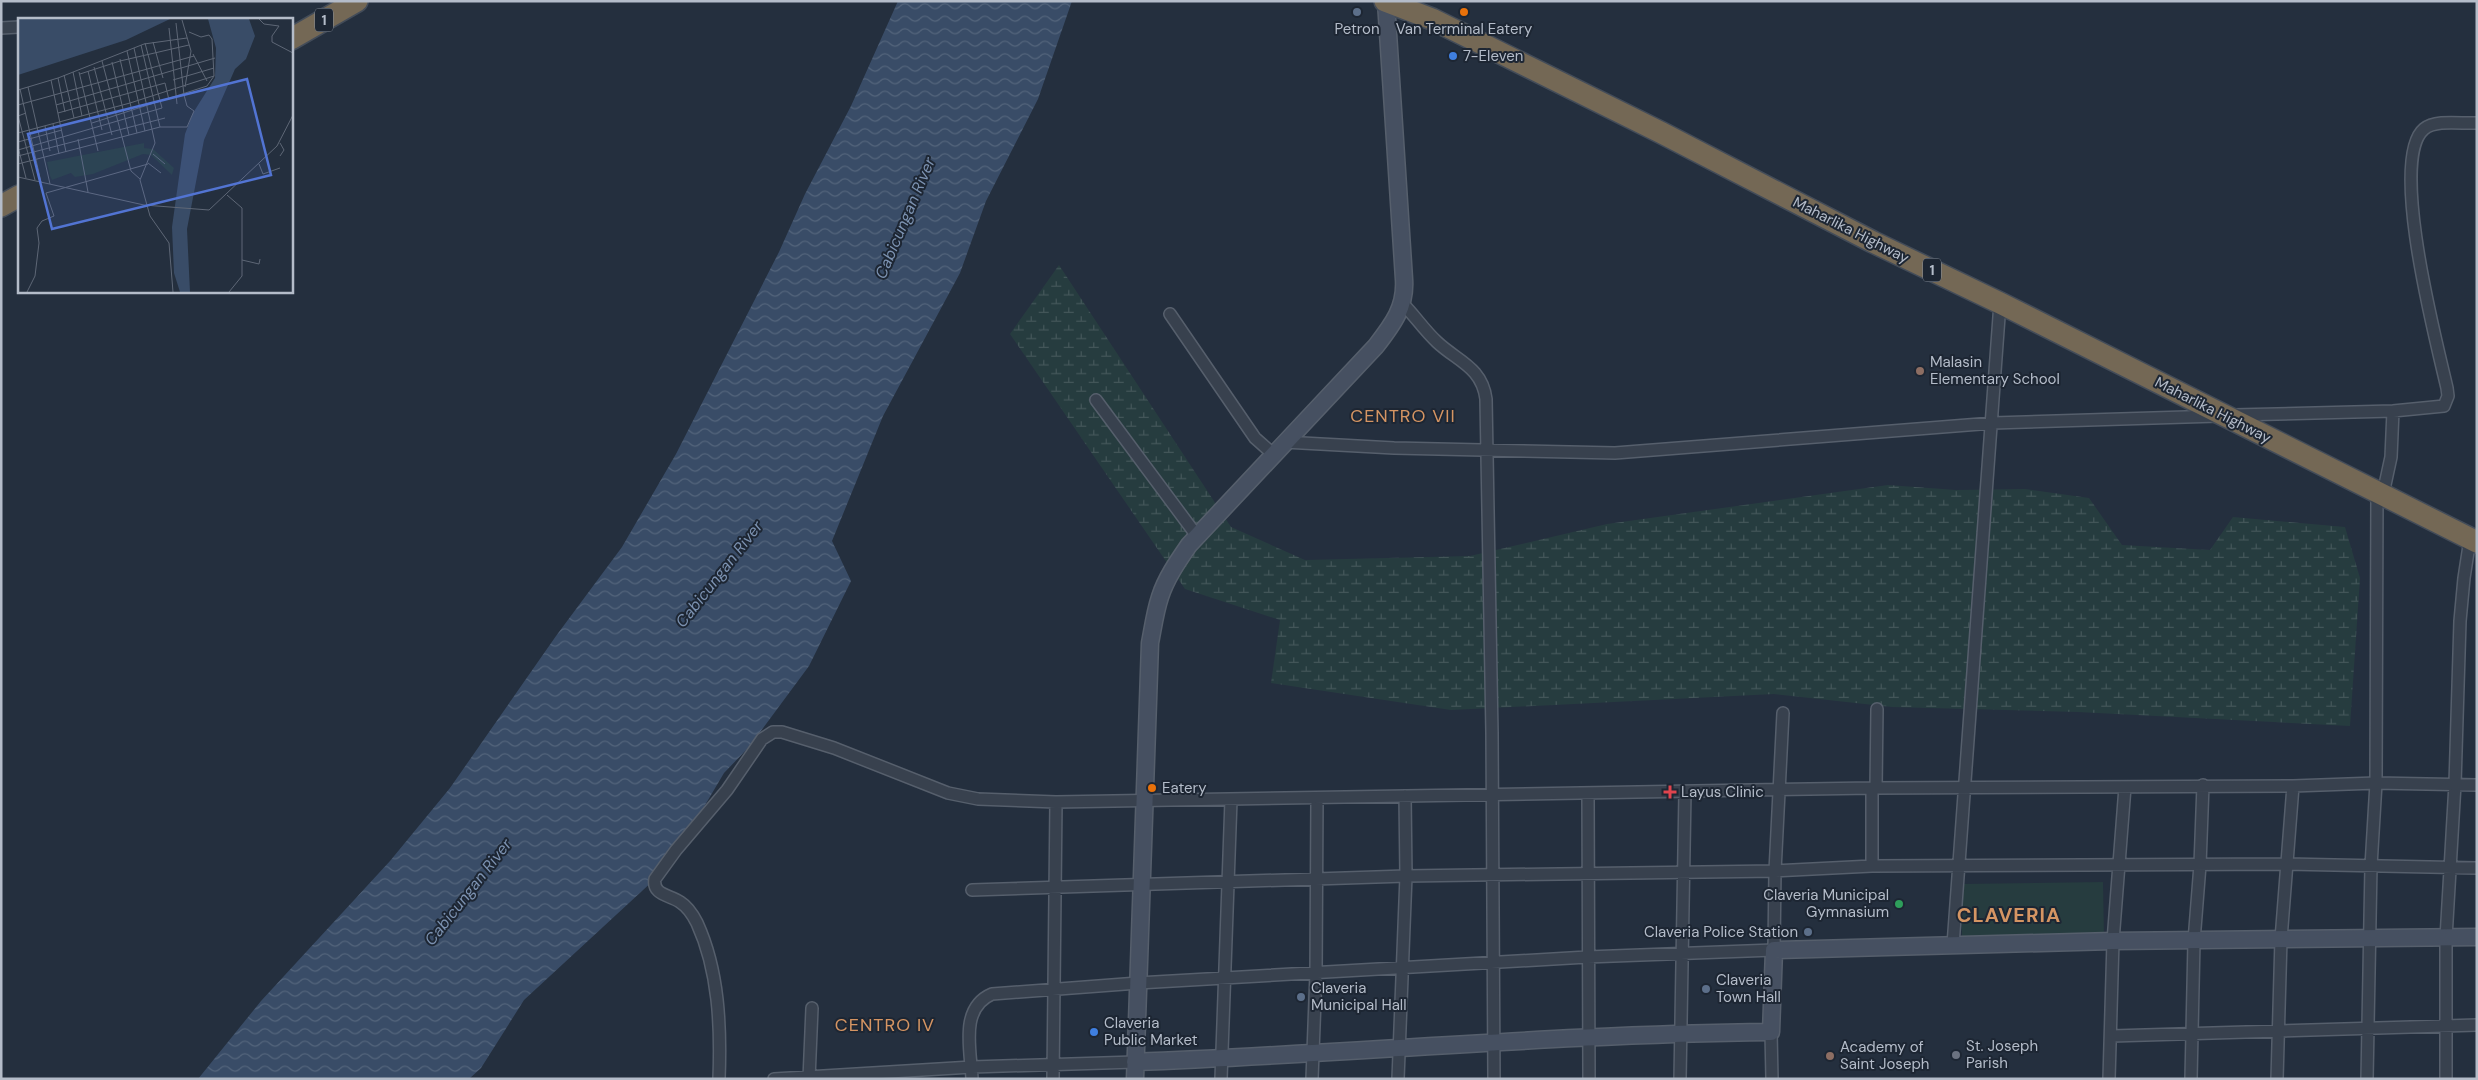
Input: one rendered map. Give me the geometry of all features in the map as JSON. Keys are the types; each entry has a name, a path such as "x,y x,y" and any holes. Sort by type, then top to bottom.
{"highway":[{"name":"1","path":"292,38 357,1"},
{"name":"Maharlika Highway","path":"1386,1 1432,18 1653,128 1873,242 2000,303 2474,541"},
{"path":"1,206 18,197"}],"street":[{"path":"1135,1079 1140,884 1145,802 1150,644 1160,596 1172,570 1197,536 1376,346 1398,315 1403,304 1404,279 1386,1"},
{"path":"1,28 18,27"},
{"path":"1170,314 1255,438 1278,448 1634,452 1993,423 2393,411 2441,407 2444,406 2448,396 2422,276 2412,202 2411,171 2417,140 2420,134 2429,126 2477,124"},
{"path":"1953,945 1993,423 2000,303"},
{"path":"1403,304 1436,342 1471,368 1481,379 1486,398 1494,1079"},
{"path":"1096,400 1197,536"},
{"path":"2367,1079 2371,866 2376,783 2380,493 2391,458 2393,411"},
{"path":"2446,1079 2446,938 2455,784 2460,621 2464,578 2474,541"},
{"path":"1872,866 1877,709"},
{"path":"1772,1079 1771,1032 1775,871 1783,713"},
{"path":"719,1079 720,1029 716,990 708,955 697,922 687,907 675,898 658,892 654,884 655,879 676,850 727,790 753,750 767,734 782,732 834,748 948,794 978,799 1056,802 1492,796 1780,789 2203,785 2293,786 2376,783 2477,785"},
{"path":"2191,1079 2194,941 2200,865 2203,785"},
{"path":"2277,1079 2281,939 2293,786"},
{"path":"2109,1079 2112,1036 2113,941 2125,787"},
{"path":"1680,1079 1685,792"},
{"path":"1588,794 1587,1037 1589,1079"},
{"path":"1398,1079 1406,876 1405,796"},
{"path":"1312,1079 1316,973 1315,880 1317,798"},
{"path":"1220,1079 1231,800"},
{"path":"1053,1079 1056,802"},
{"path":"972,890 1406,876 1683,873 1872,866 2287,864 2477,868"},
{"path":"972,1073 969,1027 973,1012 981,1001 992,994 1138,983 1681,952 2113,941 2477,937"},
{"path":"809,1078 812,1008"},
{"path":"2112,1036 2477,1025"},
{"path":"774,1079 972,1073 1053,1064 1221,1059 1494,1041 1681,1033 1771,1032"}],"green space":[{"path":"1059,265 1231,527 1305,560 1470,556 1607,524 1888,485 1956,490 2025,489 2089,498 2122,545 2210,550 2233,517 2345,527 2360,578 2350,726 2078,712 1892,707 1774,694 1451,710 1271,683 1280,620 1185,589 1010,334"},
{"path":"2103,882 2104,936 1962,938 1961,884"}],"water":[{"name":"Cabicungan River","path":"898,1 1072,1 1038,99 986,201 960,273 883,416 832,541 851,581 809,666 749,747 724,773 669,866 524,1000 481,1068 469,1079 198,1079 261,1001 390,861 450,788 556,636 622,547 676,454 779,252 805,194 851,106"}],"place":[{"name":"Petron","path":"1357,12"},
{"name":"Van Terminal Eatery","path":"1464,12"},
{"name":"7-Eleven","path":"1453,56"},
{"name":"Malasin Elementary School","path":"1920,371"},
{"name":"Eatery","path":"1152,788"},
{"name":"Layus Clinic","path":"1670,792"},
{"name":"Claveria Municipal Gymnasium","path":"1899,904"},
{"name":"Claveria Police Station","path":"1808,932"},
{"name":"Claveria Town Hall","path":"1706,989"},
{"name":"Claveria Municipal Hall","path":"1301,997"},
{"name":"Claveria Public Market","path":"1094,1032"},
{"name":"St. Joseph Parish","path":"1956,1055"},
{"name":"Academy of Saint Joseph","path":"1830,1056"}],"district":[{"name":"CENTRO VII","path":"1403,416"},
{"name":"CLAVERIA","path":"2009,915"},
{"name":"CENTRO IV","path":"885,1025"}]}
